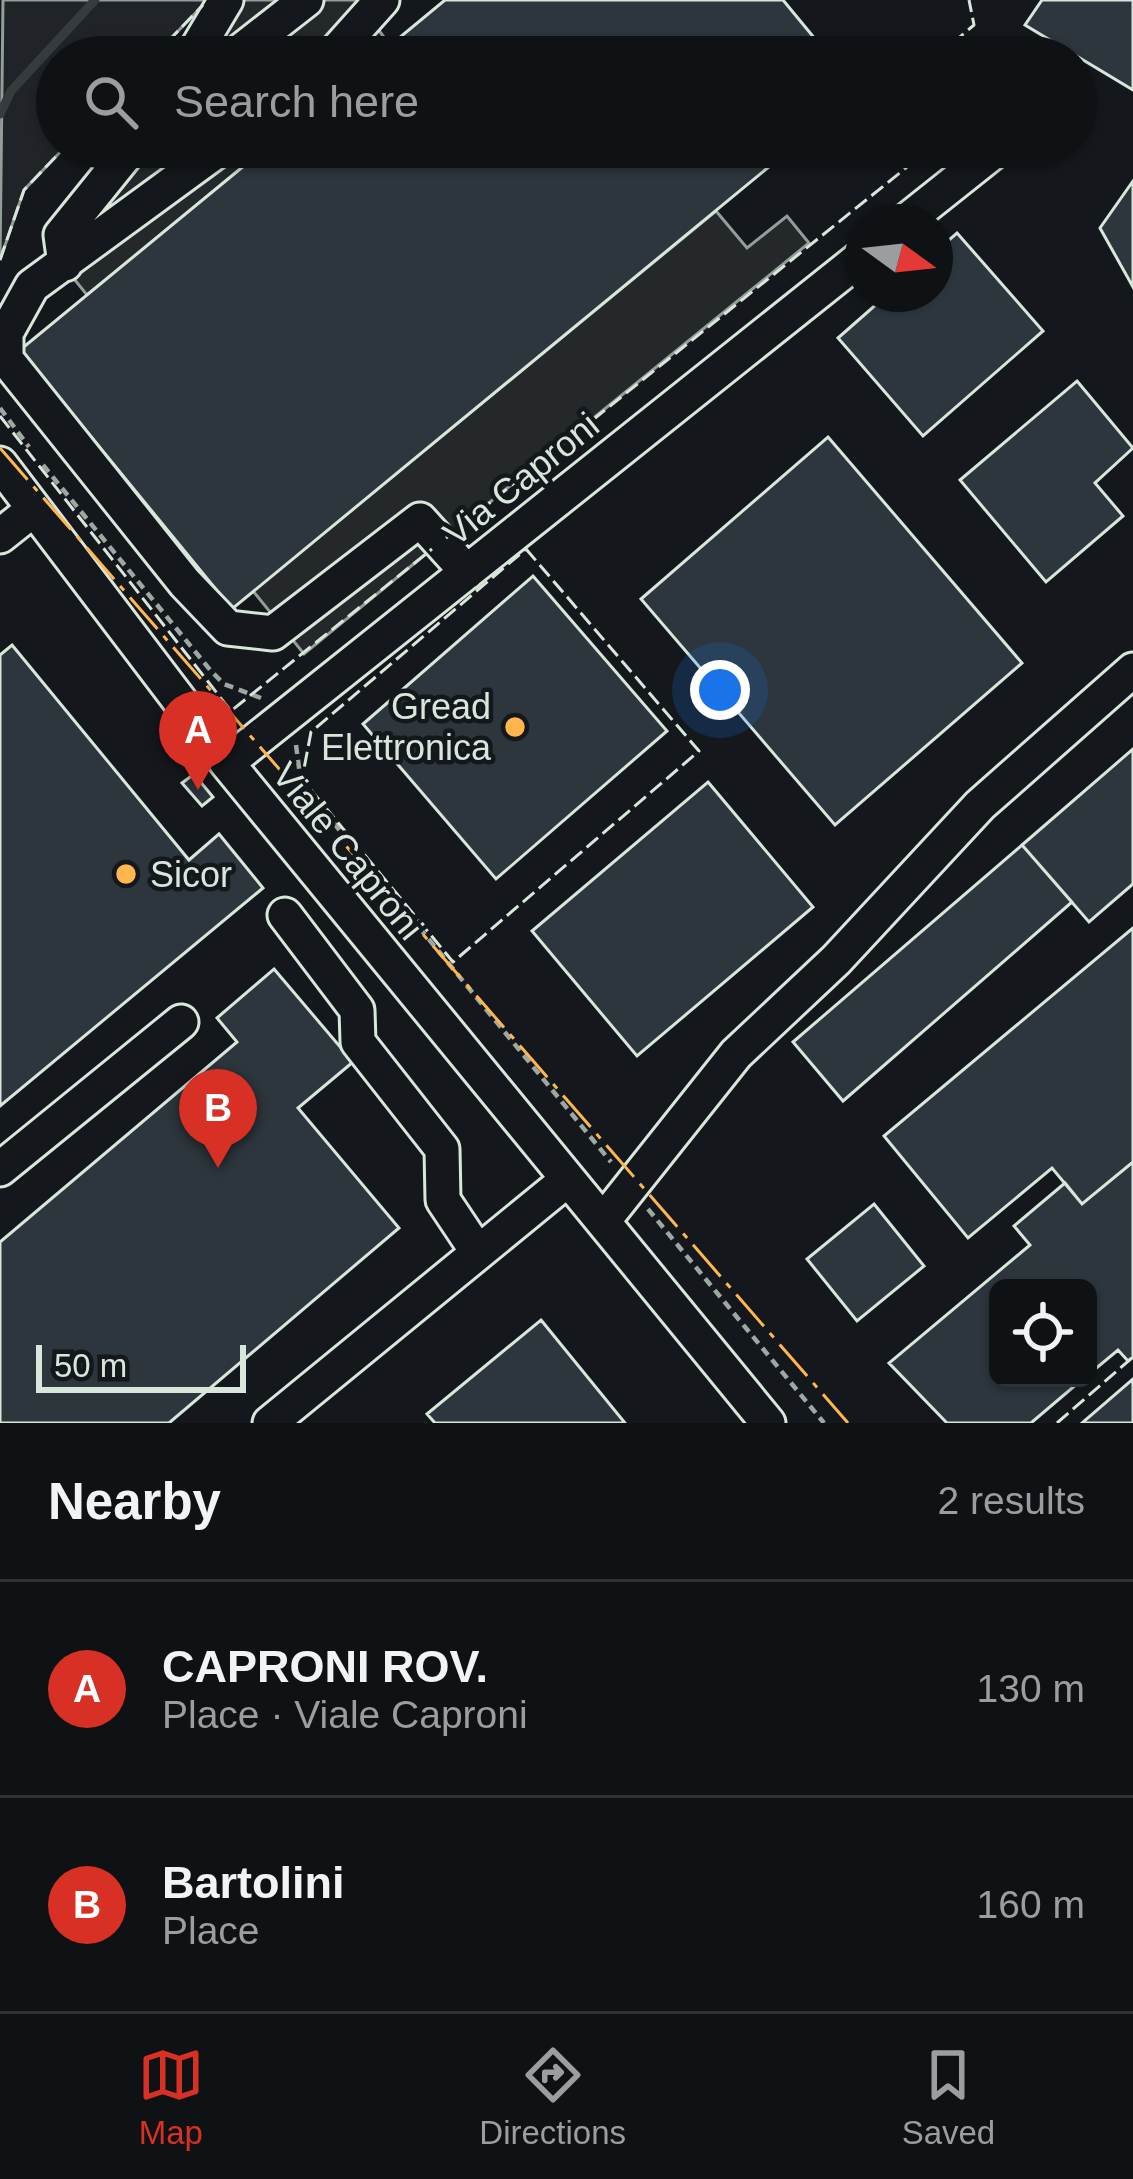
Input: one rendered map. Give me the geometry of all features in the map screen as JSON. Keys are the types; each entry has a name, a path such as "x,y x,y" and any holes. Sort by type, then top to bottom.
{"street":[{"path":"205,36 226,0"},
{"path":"260,36 306,0"},
{"path":"350,36 382,0"},
{"path":"65,264 61,235 115,168"},
{"path":"194,168 32,286 6,333 7,359 185,583 228,628 273,633 420,520 467,572"},
{"path":"928,204 973,168"},
{"name":"Via Caproni","path":"227,763 845,270"},
{"name":"Viale Caproni","path":"0,464 227,763 768,1423"},
{"path":"0,536 34,508"},
{"path":"604,1220 736,1054 836,960 980,805 1133,670"},
{"path":"285,915 357,1010 358,1042 442,1149 443,1200 477,1251"},
{"path":"0,1169 181,1022"},
{"path":"270,1423 567,1180"}],"path":[{"path":"0,408 211,671 224,684 264,699 272,709"},
{"path":"290,731 302,783 824,1423"}],"shaded area":[{"path":"3,0 208,0 173,36 36,36 36,168 45,168 24,190 0,260"},
{"path":"234,0 356,0 383,36 199,36"},
{"path":"108,168 241,168 87,295 53,253"},
{"path":"716,211 747,248 787,216 809,243 452,533 427,504 403,522 427,553 304,654 253,591"}],"building":[{"path":"445,0 783,0 813,36 401,36"},
{"path":"1042,0 1133,0 1133,90 1097,68 1097,36 1043,36 1025,25"},
{"path":"241,168 768,168 232,609 20,350"},
{"path":"1133,181 1133,287 1100,228"},
{"path":"957,233 1043,331 923,436 838,338 868,312 953,312 953,236"},
{"path":"1077,381 1133,448 1095,483 1123,516 1046,582 960,480"},
{"path":"828,437 1022,663 835,825 641,599"},
{"name":"Gread Elettronica","path":"533,576 667,731 496,879 363,724"},
{"name":"Sicor","path":"12,645 189,860 219,834 263,888 0,1106 0,655"},
{"path":"1133,749 1133,884 1089,922 1022,845"},
{"path":"194,774 213,797 202,806 182,783"},
{"path":"708,782 813,907 637,1056 532,931"},
{"path":"1022,845 1072,902 843,1101 793,1042"},
{"path":"1133,928 1133,1162 1082,1204 1052,1168 968,1238 884,1136"},
{"path":"274,969 353,1062 298,1108 399,1228 169,1423 0,1423 0,1242 237,1042 217,1018"},
{"path":"1133,1162 1133,1357 1128,1361 1118,1350 1097,1368 1097,1279 989,1279 1030,1245 1014,1226 1065,1183 1082,1204"},
{"path":"874,1204 924,1266 857,1321 807,1259"},
{"path":"989,1279 989,1387 1073,1387 1031,1423 947,1423 889,1363"},
{"path":"541,1320 625,1423 435,1423 427,1414"},
{"path":"1133,1379 1133,1423 1082,1423"}],"waterway":[{"path":"62,36 95,0"},
{"path":"0,114 11,91 36,64"}],"fence":[{"path":"961,36 974,25 969,0"},
{"path":"173,36 203,5"},
{"path":"0,260 24,190 45,168"},
{"path":"446,538 906,168"},
{"path":"0,416 231,711 432,549"},
{"path":"526,549 699,751 453,962 302,779 311,732 526,549"},
{"path":"1057,1423 1133,1357"}],"power":[{"path":"0,448 848,1423"}],"place":[{"name":"Gread Elettronica","path":"515,727"},
{"name":"CAPRONI ROV.","path":"198,790"},
{"name":"Sicor","path":"126,874"},
{"name":"Bartolini","path":"218,1168"}]}
